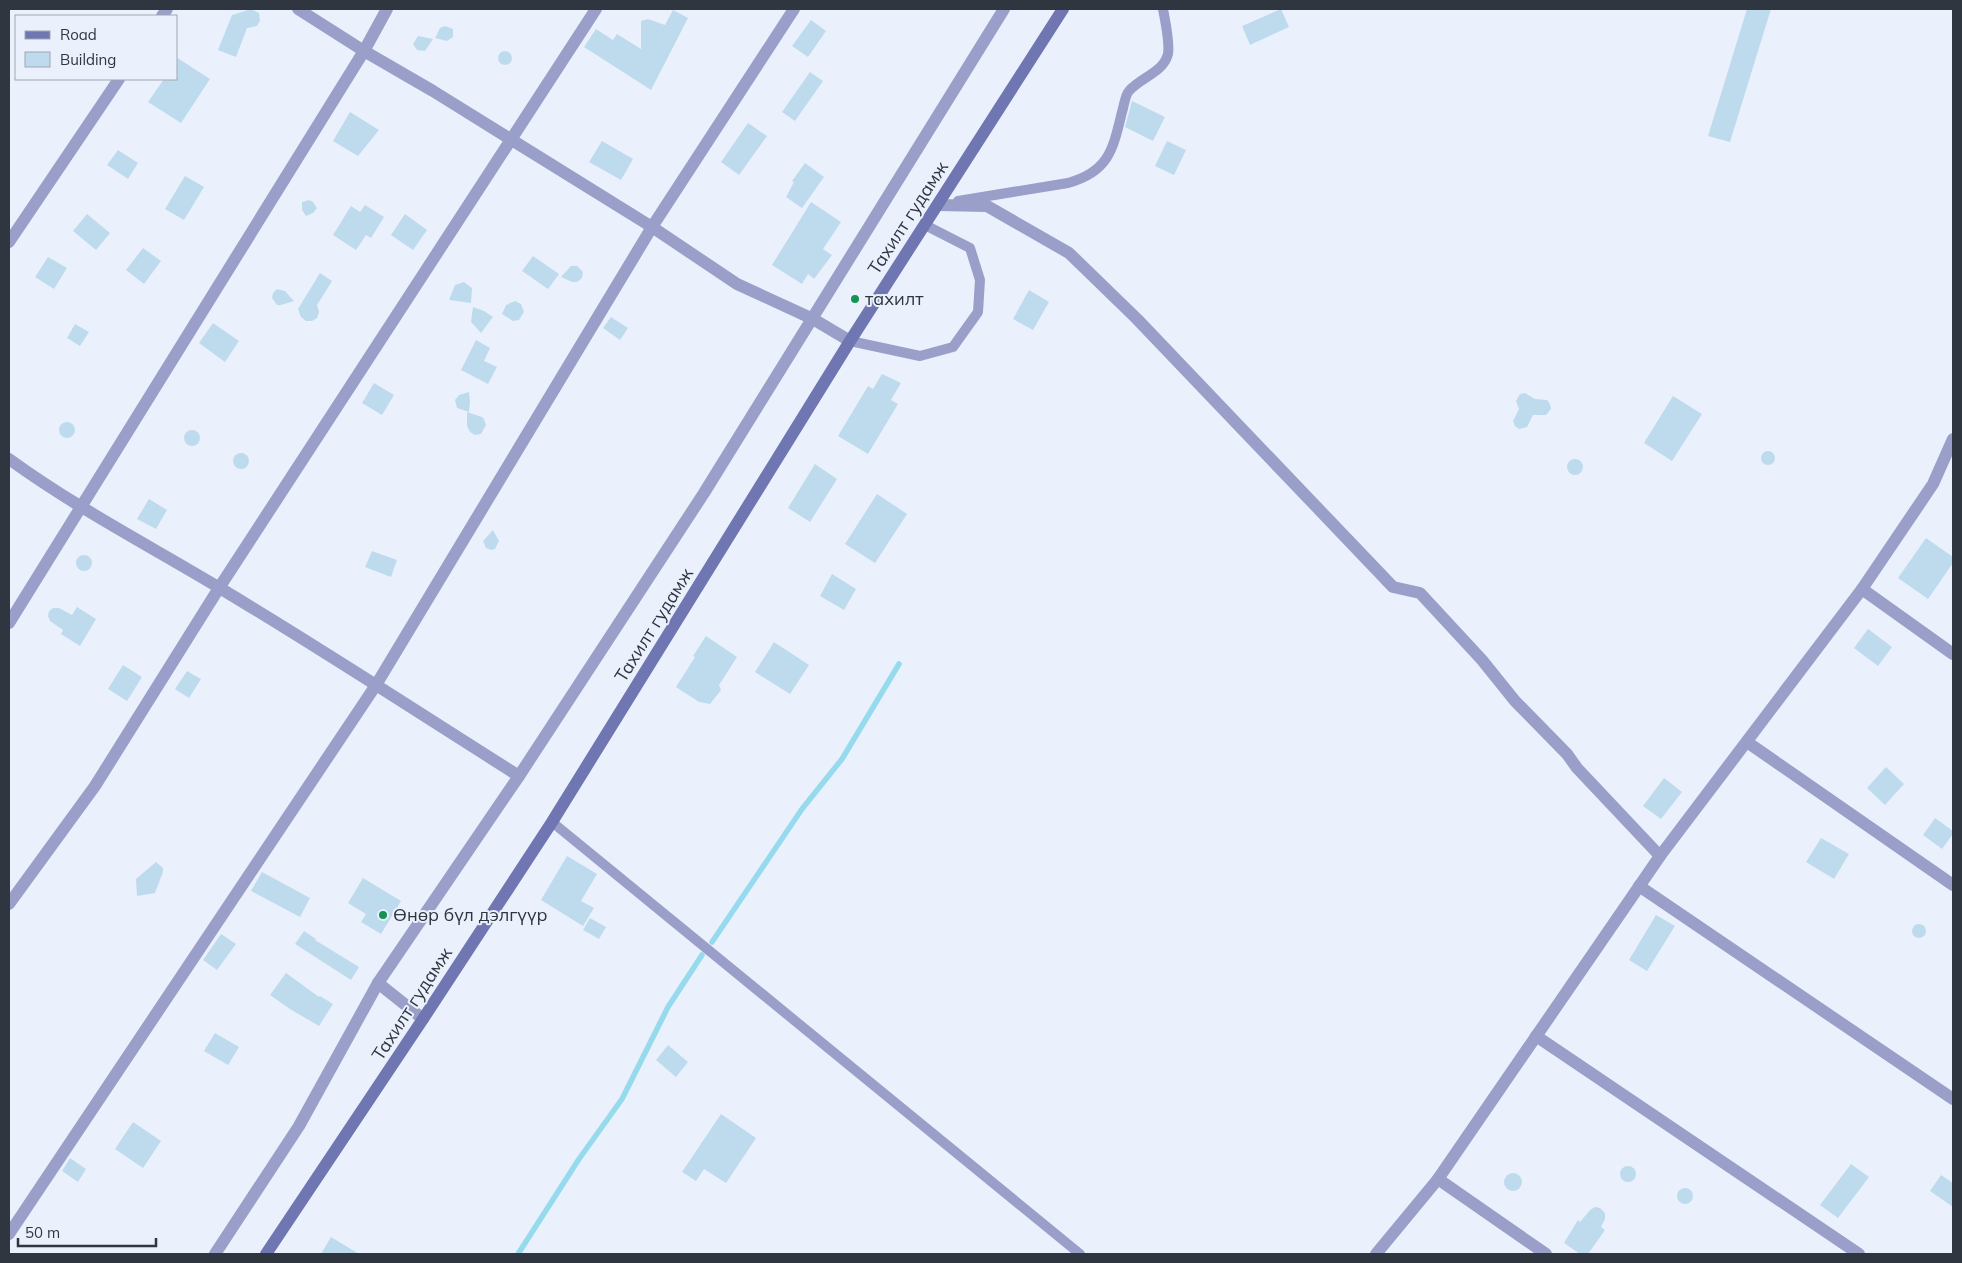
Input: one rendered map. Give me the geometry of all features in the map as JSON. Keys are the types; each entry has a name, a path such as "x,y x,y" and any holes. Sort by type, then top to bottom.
{"main road":[{"name":"Тахилт гудамж","path":"266,1254 552,822 850,341 1063,9"}],"street":[{"path":"298,9 364,51 433,90 652,227 737,284 813,319 850,341"},
{"path":"9,623 364,51 387,9"},
{"path":"9,904 95,786 219,588 596,9"},
{"path":"9,1234 376,685 652,227 794,9"},
{"path":"215,1254 299,1126 378,984 519,776 704,493 1004,9"},
{"path":"9,242 118,80"},
{"path":"938,205 987,206 1069,252 1137,318 1393,587 1420,593 1482,660 1515,701 1567,754 1577,768 1660,856"},
{"path":"1376,1254 1438,1179 1660,856 1862,589 1933,484 1953,439"},
{"path":"9,459 36,479 219,588 519,776"},
{"path":"1862,589 1953,654"},
{"path":"1747,742 1953,885"},
{"path":"1639,886 1953,1099"},
{"path":"378,984 423,1019"},
{"path":"1536,1036 1859,1254"},
{"path":"1438,1179 1546,1254"}],"lane":[{"path":"938,205 1068,183 1085,178 1108,158 1128,91 1159,68 1167,57 1168,50 1163,9"},
{"path":"850,341 920,356 953,346 978,312 980,280 970,248 925,225"},
{"path":"552,822 1080,1254"}],"building":[{"path":"251,9 259,13 260,21 257,26 247,28 236,57 218,50 232,15"},
{"path":"1281,9 1289,27 1250,45 1242,26"},
{"path":"1747,9 1771,9 1730,142 1708,136"},
{"path":"673,10 688,18 651,90 584,47 596,29 613,40 617,34 641,49 641,21 648,19 665,25"},
{"path":"811,20 826,31 808,57 792,46"},
{"path":"445,26 453,29 453,37 447,41 435,38 440,28"},
{"path":"418,36 433,39 425,51 417,50 413,44"},
{"path":"502,51 508,51 512,58 508,65 502,65 498,61 498,55"},
{"path":"178,58 210,79 181,123 148,102 163,80 178,80"},
{"path":"810,72 823,81 795,121 782,112"},
{"path":"1132,101 1165,117 1153,141 1125,127"},
{"path":"350,112 379,130 358,156 333,141"},
{"path":"748,123 767,136 739,175 721,162"},
{"path":"602,141 633,159 621,180 589,162"},
{"path":"1167,141 1186,150 1174,175 1155,166"},
{"path":"118,150 138,163 128,179 107,165"},
{"path":"805,163 824,177 802,208 786,197 794,182 792,181"},
{"path":"185,176 204,187 184,220 165,209"},
{"path":"309,200 317,208 313,213 306,216 302,210 302,202"},
{"path":"811,202 841,222 823,249 832,255 814,279 808,274 802,284 772,265"},
{"path":"365,205 384,217 371,238 366,235 356,250 333,235 351,206 360,212"},
{"path":"87,214 110,233 96,250 73,231"},
{"path":"405,214 427,230 413,250 391,235"},
{"path":"143,248 161,261 144,284 126,270"},
{"path":"533,256 559,274 548,289 522,271"},
{"path":"48,257 67,268 54,289 35,277"},
{"path":"571,266 577,266 583,272 582,278 577,282 561,277"},
{"path":"320,273 332,281 317,305 319,312 317,318 312,321 306,321 301,317 298,309"},
{"path":"464,282 472,288 471,303 449,300 455,285"},
{"path":"277,289 285,291 294,301 277,305 272,298 273,293"},
{"path":"1029,290 1049,302 1033,330 1013,319"},
{"path":"515,301 521,304 524,312 519,320 513,321 502,314 506,305"},
{"path":"473,307 493,317 481,333 471,322"},
{"path":"611,317 628,328 620,340 603,328"},
{"path":"213,323 239,341 225,362 199,343"},
{"path":"75,324 89,332 80,346 67,338"},
{"path":"476,340 490,348 484,361 497,367 488,384 461,370"},
{"path":"882,374 901,383 891,400 898,404 868,454 838,436 868,386 873,389"},
{"path":"374,383 394,395 382,415 362,403"},
{"path":"469,392 469,412 457,408 455,400 459,395"},
{"path":"1525,393 1535,399 1547,400 1551,409 1546,415 1533,415 1527,427 1519,429 1513,421 1519,409 1516,401 1520,394"},
{"path":"1673,396 1702,414 1672,461 1644,443"},
{"path":"467,412 484,419 486,425 481,434 475,435 470,432 467,426"},
{"path":"64,422 70,422 75,427 73,436 64,438 59,433 59,427"},
{"path":"189,430 195,430 200,435 198,444 189,446 184,441 184,435"},
{"path":"1765,451 1771,451 1775,458 1771,465 1765,465 1761,461 1761,455"},
{"path":"238,453 244,453 249,458 247,467 238,469 233,464 233,458"},
{"path":"1572,459 1578,459 1583,464 1581,473 1572,475 1567,470 1567,464"},
{"path":"815,464 837,479 810,522 788,508"},
{"path":"877,494 907,514 875,563 845,544"},
{"path":"149,499 167,510 156,529 137,519"},
{"path":"493,530 499,541 495,549 491,550 486,548 483,541"},
{"path":"1926,538 1953,557 1953,563 1928,599 1898,578"},
{"path":"372,551 397,560 391,577 365,567"},
{"path":"81,555 87,555 92,560 90,569 81,571 76,566 76,560"},
{"path":"832,574 856,589 844,610 820,596"},
{"path":"77,607 96,619 80,646 61,634 63,630 50,621 48,616 49,611 53,608 59,608 72,615"},
{"path":"1868,629 1892,647 1878,666 1854,648"},
{"path":"706,636 737,657 719,685 721,690 710,704 699,702 676,687"},
{"path":"774,642 809,665 790,694 755,672"},
{"path":"123,665 142,677 127,701 108,689"},
{"path":"187,671 201,679 189,698 175,689"},
{"path":"1886,767 1904,784 1885,805 1867,788"},
{"path":"1664,778 1682,792 1661,819 1643,806"},
{"path":"1935,818 1953,831 1953,834 1942,849 1923,835"},
{"path":"1821,838 1849,854 1834,879 1806,862"},
{"path":"567,856 597,874 581,901 594,908 583,926 541,900"},
{"path":"156,862 163,868 163,872 155,893 137,896 136,879"},
{"path":"262,872 310,898 300,917 251,891"},
{"path":"363,878 401,901 381,934 361,922 366,914 348,903"},
{"path":"1656,915 1675,926 1647,971 1629,960"},
{"path":"590,918 606,927 599,939 583,930"},
{"path":"1916,924 1922,924 1926,931 1922,938 1916,938 1912,934 1912,928"},
{"path":"304,931 315,940 359,967 351,980 295,944"},
{"path":"221,934 236,944 217,970 203,960"},
{"path":"286,973 319,997 333,1004 319,1026 270,995"},
{"path":"215,1033 239,1047 228,1065 204,1051"},
{"path":"668,1045 688,1062 676,1077 656,1060"},
{"path":"721,1114 756,1138 726,1183 704,1169 696,1181 682,1172"},
{"path":"133,1122 161,1141 143,1168 115,1149"},
{"path":"70,1158 86,1169 78,1182 62,1171"},
{"path":"1851,1164 1869,1177 1838,1218 1820,1205"},
{"path":"1628,1166 1636,1174 1628,1182 1620,1174"},
{"path":"1509,1173 1517,1173 1522,1178 1520,1189 1509,1191 1504,1186 1504,1178"},
{"path":"1941,1175 1953,1183 1953,1207 1930,1191"},
{"path":"1682,1188 1688,1188 1693,1193 1691,1202 1682,1204 1677,1199 1677,1193"},
{"path":"1595,1207 1600,1208 1605,1213 1605,1219 1601,1227 1605,1230 1588,1254 1580,1254 1564,1243 1578,1220 1580,1222"},
{"path":"331,1237 359,1254 321,1254"}],"waterway":[{"path":"712,942 802,809 842,759 899,664"},
{"path":"518,1254 579,1159 622,1099 668,1007 702,955"}],"place":[{"name":"тахилт","path":"855,299"},
{"name":"Өнөр бүл дэлгүүр","path":"383,915"}]}
